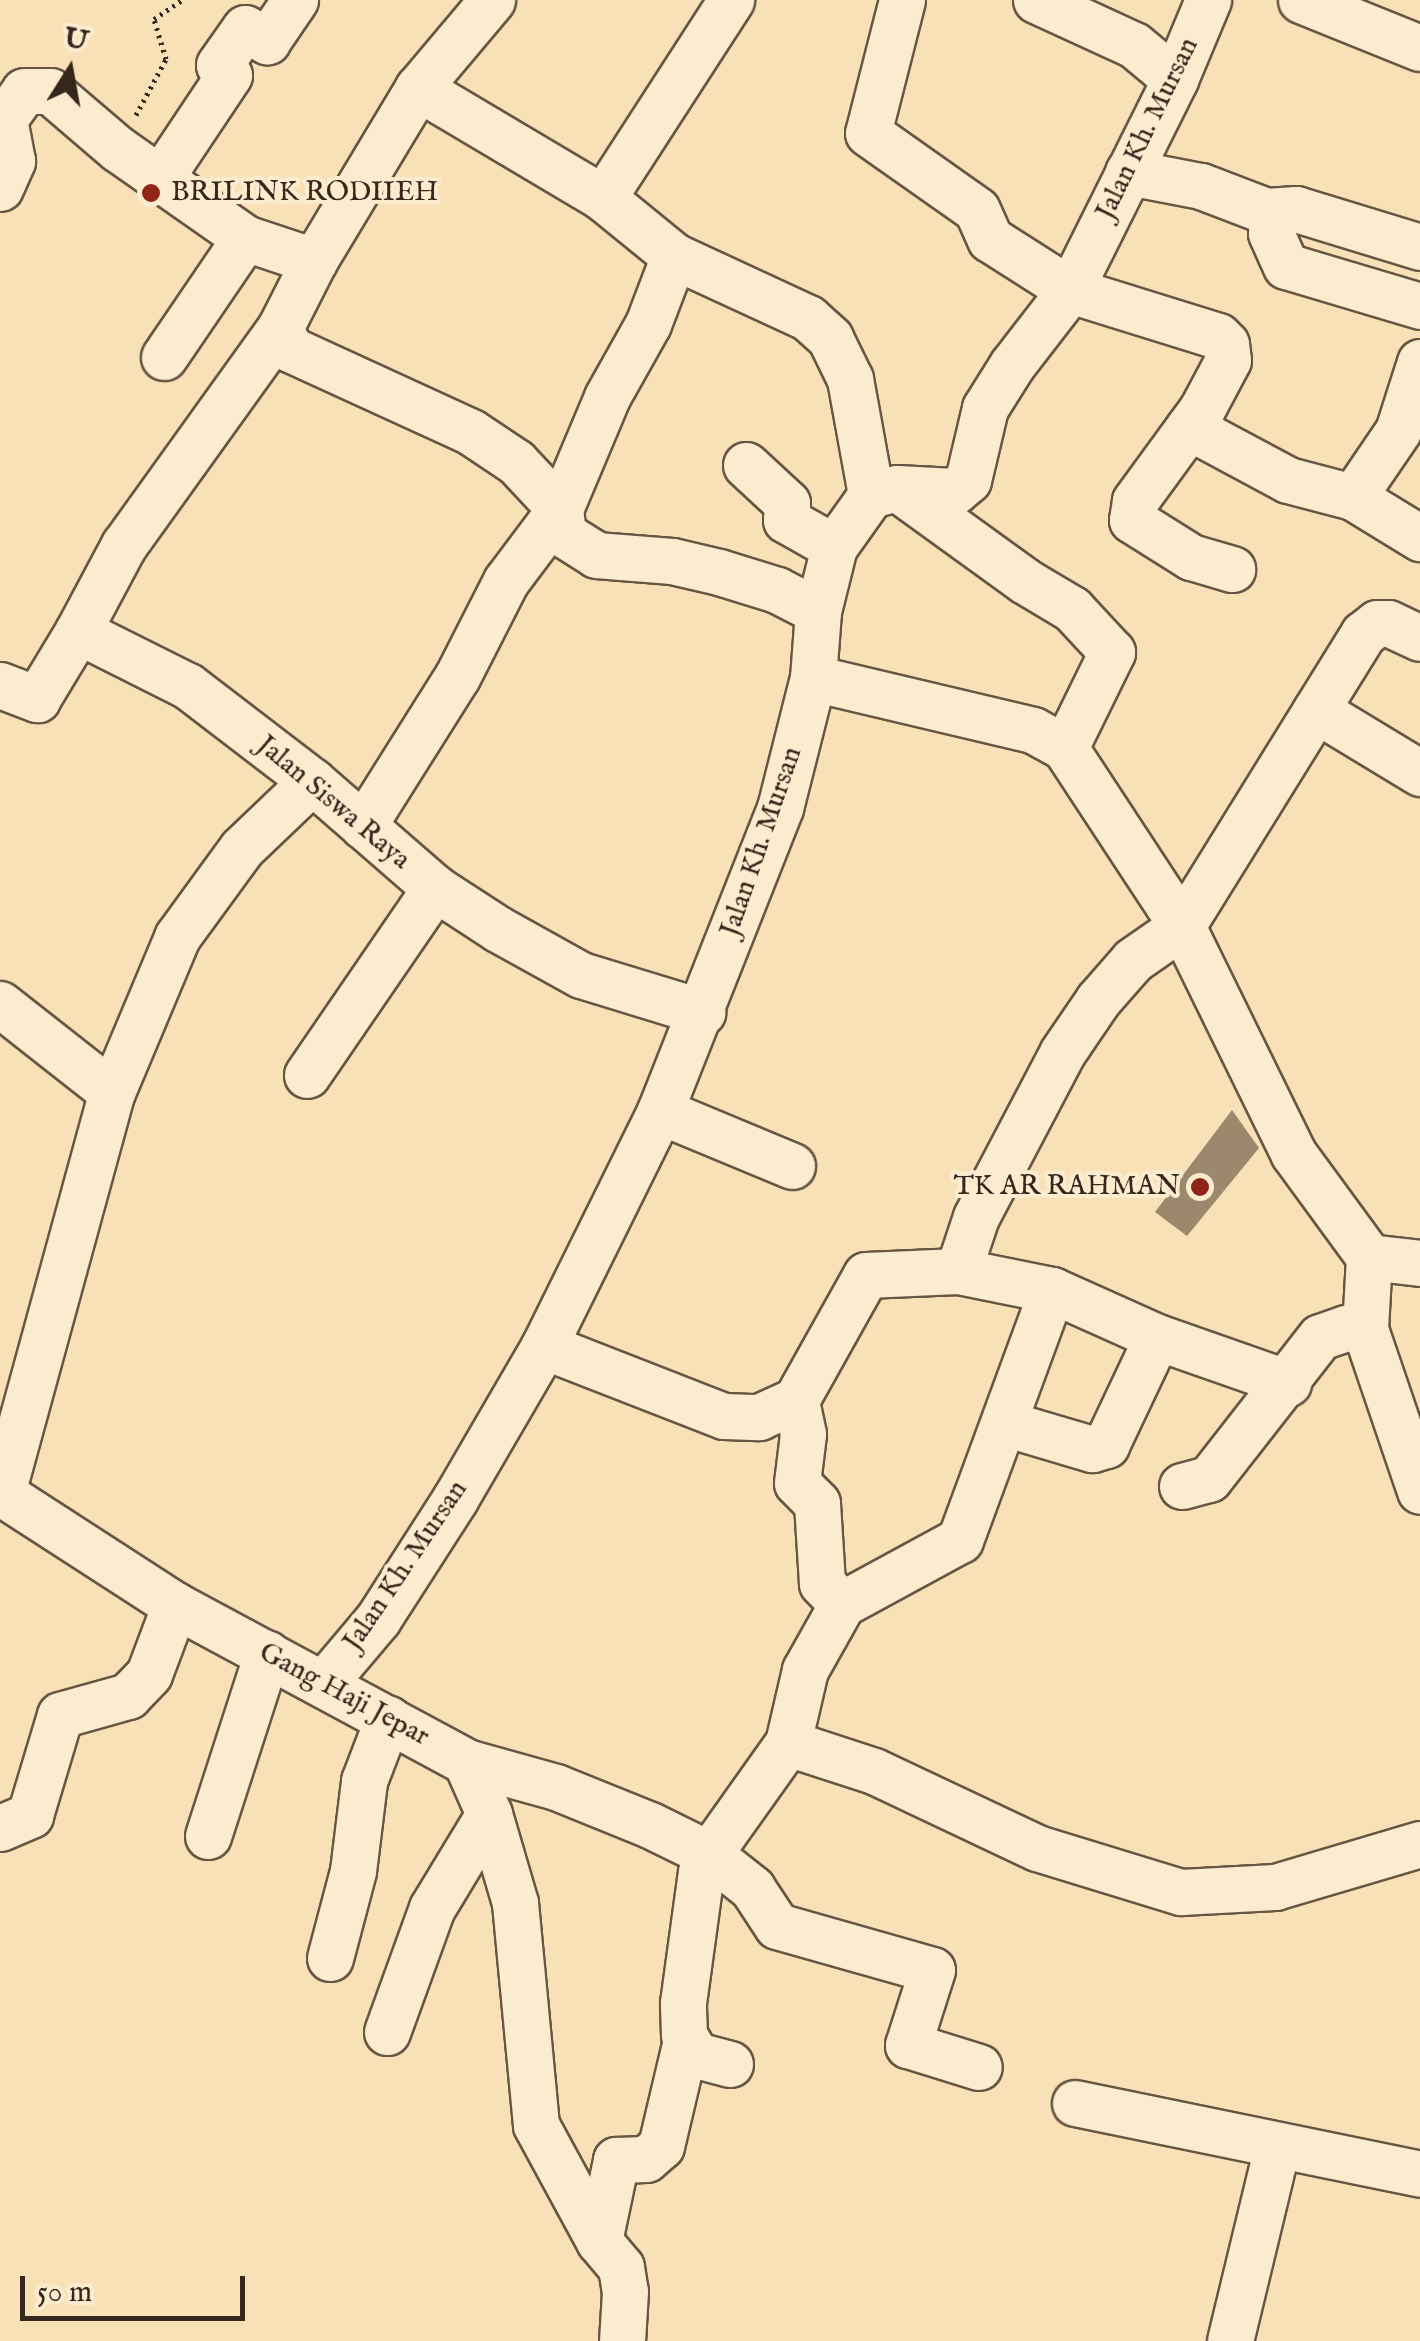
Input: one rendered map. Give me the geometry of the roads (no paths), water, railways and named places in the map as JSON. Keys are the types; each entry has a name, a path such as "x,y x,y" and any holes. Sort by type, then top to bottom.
{"street":[{"path":"159,180 229,75 219,64 245,28 267,41 295,0"},
{"path":"0,685 36,699 124,545 280,328 314,261 418,88 492,0"},
{"path":"602,198 731,0"},
{"path":"902,0 868,133 977,210 990,240 1070,290 1218,336 1226,344 1228,360 1189,427 1135,501 1132,520 1191,557 1232,569"},
{"name":"Jalan Kh. Mursan","path":"324,1682 388,1604 544,1346 660,1111 780,808 812,678 818,611 834,547 884,491 940,493 955,491 968,480 985,408 1070,290 1175,79 1208,0"},
{"path":"1301,0 1420,48"},
{"path":"1043,2 1134,45 1175,79"},
{"path":"418,88 602,198 674,256 808,318 830,338 850,379 884,491 1072,609 1112,652 1066,748"},
{"path":"0,188 12,161 4,119 24,91 50,90 118,149 245,238 314,261"},
{"path":"1128,172 1201,186 1274,212 1296,209 1420,247"},
{"path":"1274,212 1271,233 1286,266 1420,306"},
{"path":"164,357 245,238"},
{"path":"363,826 458,676 506,581 560,508 607,397 648,324 674,256"},
{"path":"280,328 290,349 471,432 516,462 560,508 563,534 596,555 672,561 719,572 778,590 818,611"},
{"path":"1353,497 1398,431 1420,362"},
{"path":"1189,427 1288,480 1353,497 1420,538"},
{"path":"746,465 787,503 786,520 834,547"},
{"path":"958,1271 976,1217 1062,1054 1098,1000 1133,960 1182,926 1363,634 1376,623 1388,622 1420,638"},
{"name":"Jalan Siswa Raya","path":"78,630 188,686 312,781 435,888 581,975 702,1012"},
{"path":"812,678 1034,730 1066,748 1182,926 1293,1154 1369,1257 1365,1329 1420,1491"},
{"path":"1316,710 1420,773"},
{"path":"1,1492 112,1092 177,936 242,848 312,781"},
{"path":"307,1075 435,888"},
{"path":"0,1004 112,1092"},
{"path":"660,1111 792,1166"},
{"path":"1369,1257 1420,1263"},
{"path":"544,1346 724,1416 758,1417 796,1400 866,1275 958,1271 1052,1290 1157,1337 1288,1383"},
{"path":"599,2242 616,2160 646,2159 662,2146 686,2040 683,2003 701,1872 709,1854 788,1744 805,1670 842,1604 960,1540 1052,1290"},
{"path":"1182,1486 1209,1479 1320,1338 1346,1328 1365,1329"},
{"path":"1004,1423 1092,1449 1106,1445 1157,1337"},
{"path":"796,1400 803,1434 797,1483 817,1503 822,1583 842,1604"},
{"name":"Gang Haji Jepar","path":"1,1492 174,1606 324,1682 466,1762 556,1788 650,1824 709,1854 752,1888 777,1926 932,1970 908,2045 979,2066"},
{"path":"0,1828 30,1816 60,1716 128,1696 148,1674 174,1606"},
{"path":"208,1836 267,1653"},
{"path":"330,1958 353,1871 364,1781 388,1718"},
{"path":"788,1744 874,1771 1036,1848 1181,1892 1275,1887 1420,1844"},
{"path":"466,1762 489,1814 514,1903 536,2125 599,2242 620,2267 625,2292 622,2341"},
{"path":"387,2032 432,1908 489,1814"},
{"path":"686,2040 696,2055 730,2064"},
{"path":"1074,2104 1420,2174"},
{"path":"1230,2341 1277,2146"}],"place":[{"name":"BRILINK RODIIEH","path":"151,193"},
{"name":"TK AR RAHMAN","path":"1200,1187"}]}
